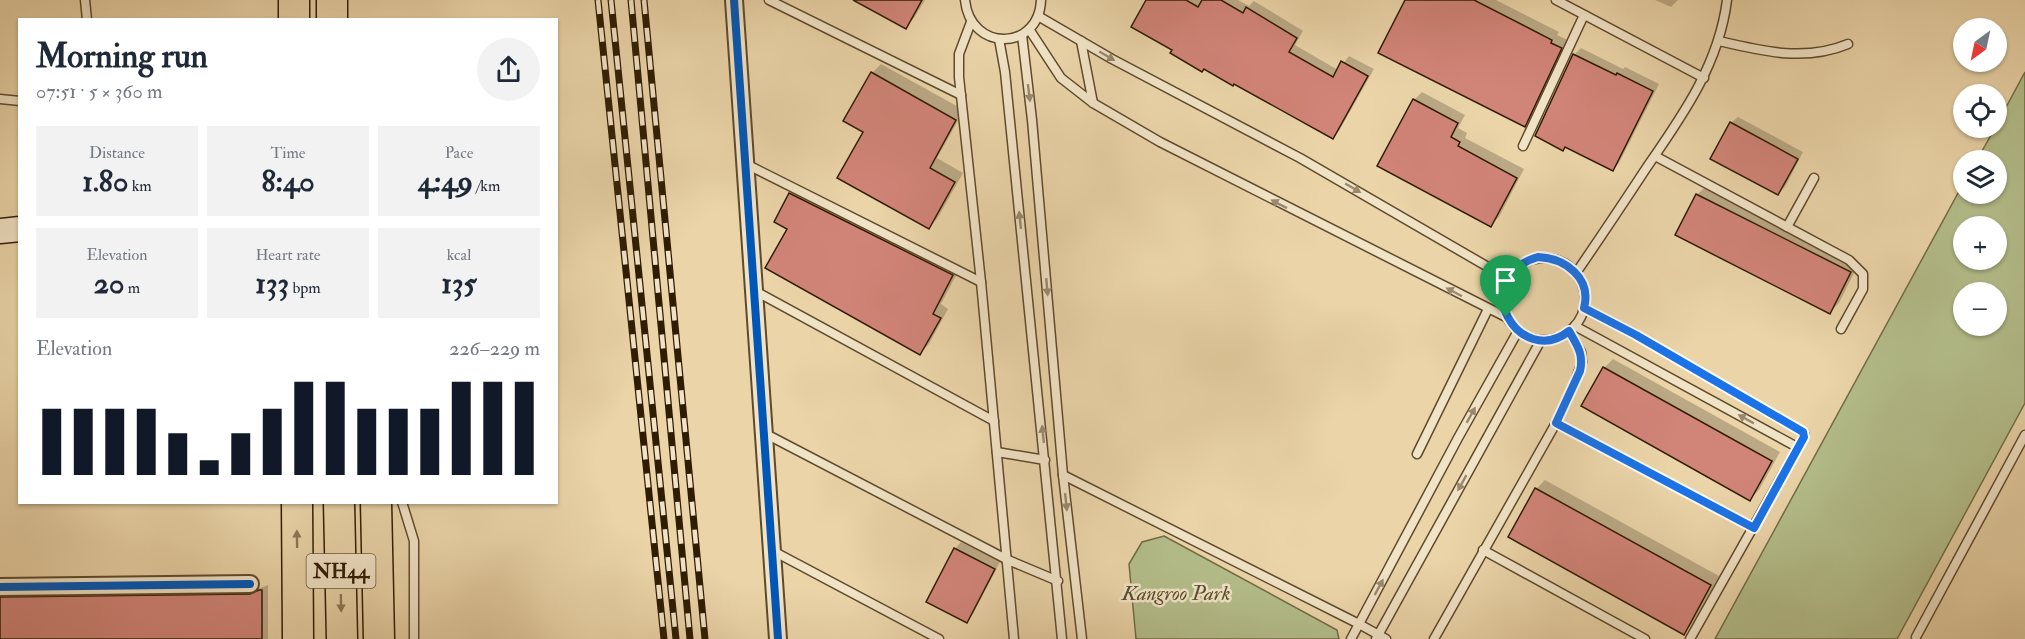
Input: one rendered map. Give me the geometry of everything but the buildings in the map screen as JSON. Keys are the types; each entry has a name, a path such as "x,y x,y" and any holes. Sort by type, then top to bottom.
{"highway":[{"path":"294,0 294,18"},
{"path":"332,0 332,18"},
{"name":"NH44","path":"297,504 298,639"},
{"name":"NH44","path":"339,504 342,639"},
{"path":"376,513 379,639"}],"street":[{"path":"734,0 778,639"},
{"path":"0,231 18,229"},
{"path":"0,587 250,584"}],"lane":[{"path":"85,0 87,18"},
{"path":"769,0 961,94"},
{"path":"965,0 971,22 984,34 999,39 1014,38 1025,32 1038,16 1041,0"},
{"path":"1556,0 1704,78"},
{"path":"1576,273 1655,156 1704,78 1719,41 1727,0"},
{"path":"1523,146 1584,15"},
{"path":"1038,16 1300,158 1508,278"},
{"path":"971,22 959,54 958,65 981,282 1014,639"},
{"path":"1025,32 1061,78 1094,102 1170,147 1506,317 1518,331 1529,338 1554,339 1572,329 1584,308 1584,291 1580,279 1563,262 1550,257 1538,257 1526,261 1515,268 1508,278 1502,297 1506,317"},
{"path":"1025,32 1063,475 1082,639"},
{"path":"999,39 1005,72 1058,581 1062,639"},
{"path":"1081,41 1094,102"},
{"path":"1719,41 1770,52 1811,55 1829,52 1848,44"},
{"path":"0,99 18,101"},
{"path":"1655,156 1849,260 1863,274 1863,289 1841,329"},
{"path":"745,163 981,282"},
{"path":"1787,227 1814,178"},
{"path":"753,290 994,421"},
{"path":"1584,308 1636,335 1802,431 1804,435 1690,639"},
{"path":"1417,454 1488,309"},
{"path":"1434,639 1556,423 1575,382 1582,362 1581,352 1572,329"},
{"path":"1572,329 1797,447"},
{"path":"1351,639 1518,331"},
{"path":"1063,475 1359,624 1380,638 1541,340"},
{"path":"1556,423 1754,528"},
{"path":"764,433 1008,560 1058,581"},
{"path":"1917,637 2025,435"},
{"path":"997,452 1045,460"},
{"path":"403,504 414,541 414,639"},
{"path":"772,550 939,639"},
{"path":"1483,550 1645,639"}],"green space":[{"path":"2025,72 2025,403 1897,639 1715,639 1953,202 2007,204 2007,150 1983,150 1989,138 2007,138 2007,105"},
{"name":"Kangroo Park","path":"1164,536 1337,630 1339,639 1136,639 1129,564 1142,542"}],"railway":[{"path":"598,0 664,639"},
{"path":"611,0 676,639"},
{"path":"631,0 690,639"},
{"path":"644,0 705,639"}],"cycle path":[{"path":"734,0 778,639"},
{"path":"0,587 250,584"}],"route":[{"path":"1538,257 1550,257 1563,262 1580,279 1584,291 1584,308 1636,335 1803,432 1804,437 1754,528 1556,423 1580,371 1581,352 1569,331 1554,339 1529,338 1511,325 1506,317 1502,297 1508,278 1515,268 1538,257"}]}
